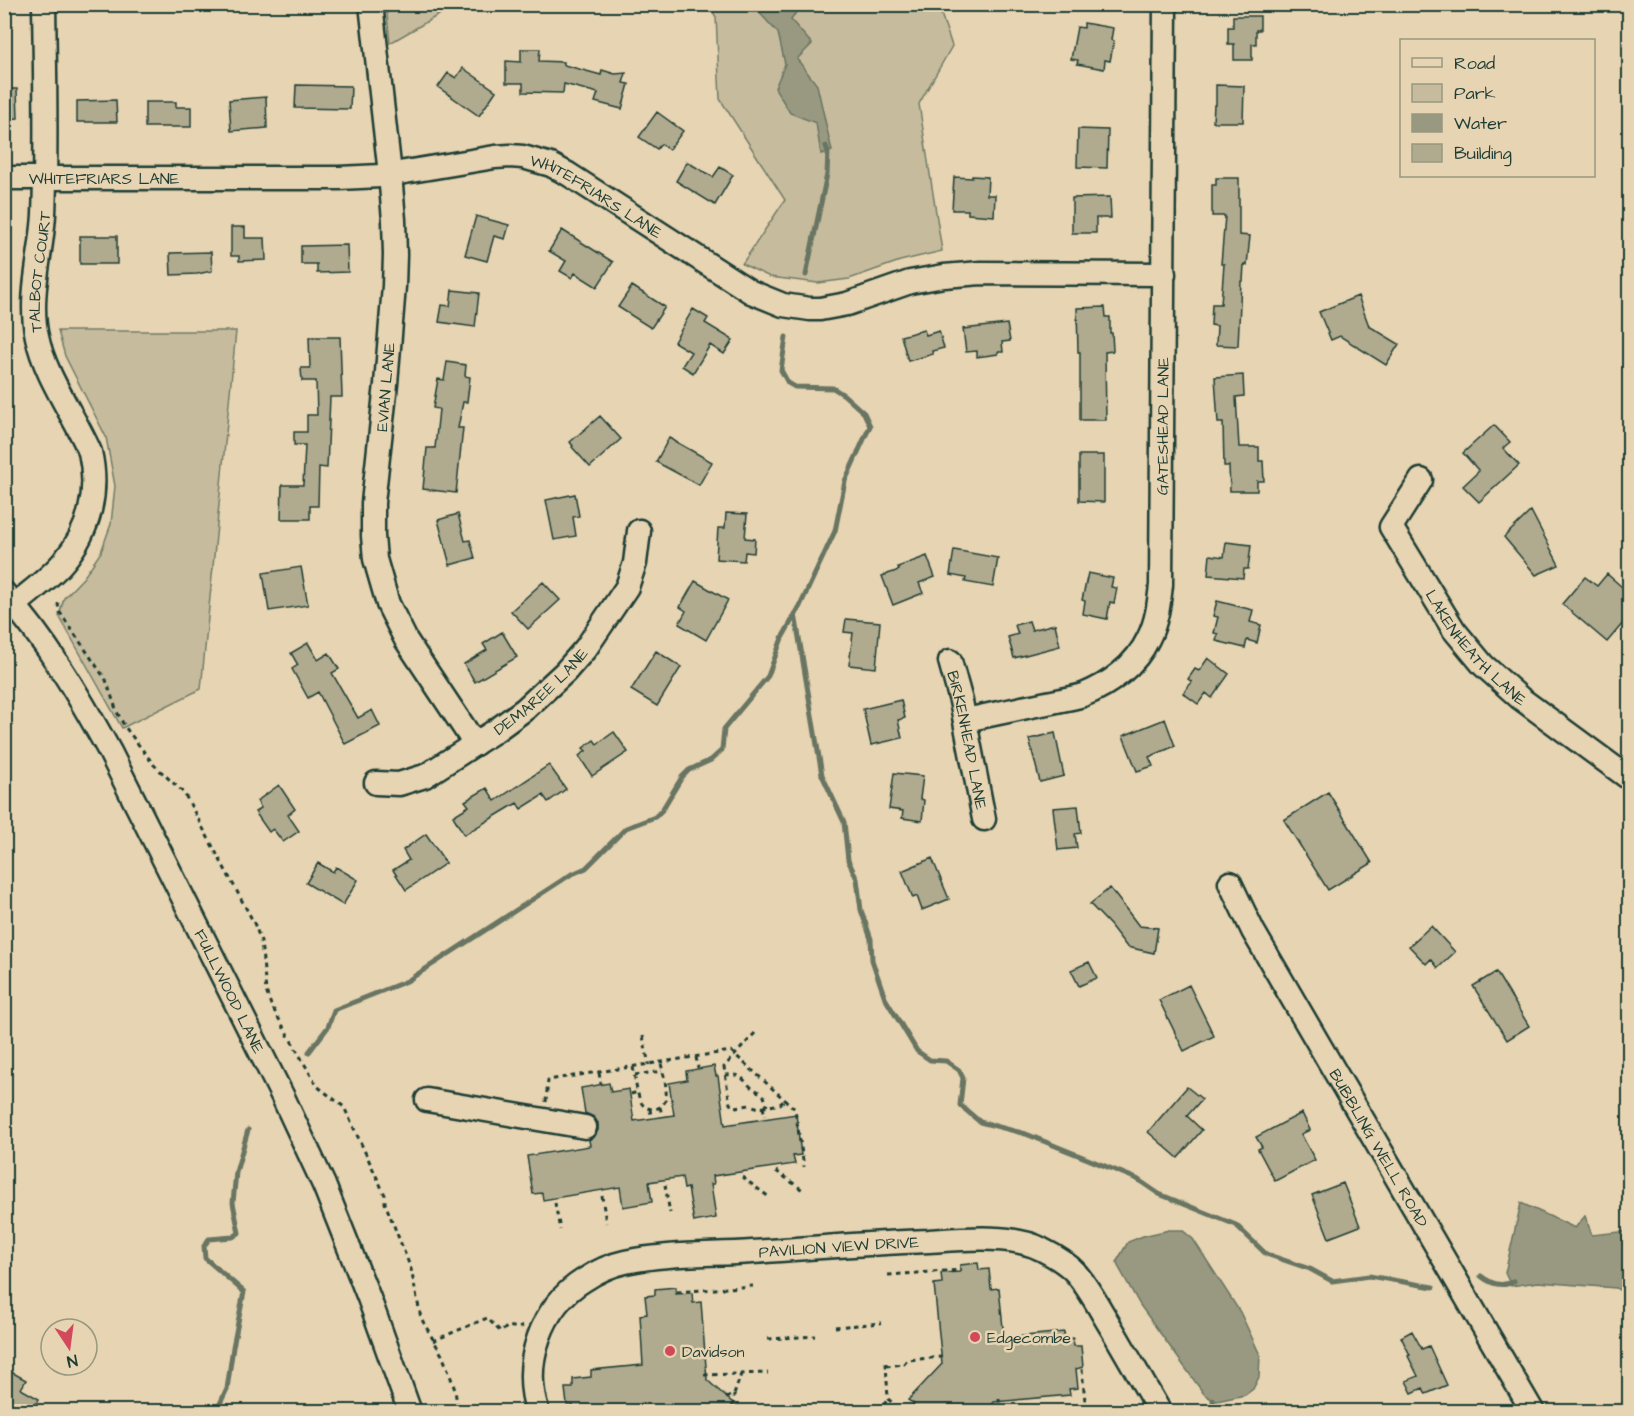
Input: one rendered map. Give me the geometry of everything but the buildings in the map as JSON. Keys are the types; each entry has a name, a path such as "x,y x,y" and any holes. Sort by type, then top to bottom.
{"street":[{"name":"TALBOT COURT","path":"10,599 64,562 84,527 90,513 94,493 90,452 49,372 37,336 34,301 46,178 44,4"},
{"name":"EVIAN LANE","path":"371,4 394,220 394,286 373,503 375,560 388,604 406,640 475,744"},
{"name":"GATESHEAD LANE","path":"965,720 1083,695 1107,683 1129,666 1149,639 1158,609 1161,585 1165,4"},
{"name":"WHITEFRIARS LANE","path":"4,178 317,178 390,174 495,157 523,157 551,165 568,174 751,292 769,301 794,308 820,309 847,304 910,282 953,275 981,273 1164,274"},
{"name":"LAKENHEATH LANE","path":"1421,480 1391,526 1454,630 1483,665 1520,698 1629,779"},
{"name":"DEMAREE LANE","path":"376,783 399,784 425,776 525,709 565,672 586,648 627,587 635,563 639,531"},
{"name":"FULLWOOD LANE","path":"10,599 56,660 111,752 283,1098 343,1231 410,1412"},
{"name":"BIRKENHEAD LANE","path":"950,661 965,720 984,819"},
{"name":"BUBBLING WELL ROAD","path":"1230,883 1253,931 1533,1412"},
{"path":"427,1100 585,1127"},
{"name":"PAVILION VIEW DRIVE","path":"538,1412 532,1382 533,1360 535,1345 545,1323 560,1300 573,1287 612,1265 651,1258 874,1243 1006,1239 1040,1248 1073,1270 1098,1306 1160,1412"}],"path":[{"path":"58,603 59,611 106,680 124,727 154,765 184,793 254,923 261,941 266,991 271,1005 317,1086 344,1107 385,1195 385,1203 411,1269 421,1318 449,1372 455,1390 458,1412"},
{"path":"755,1033 724,1067 730,1104 735,1107 750,1105 759,1108 780,1104 785,1100"},
{"path":"643,1036 649,1065"},
{"path":"544,1120 548,1080 731,1051 795,1109 804,1167"},
{"path":"696,1057 698,1068"},
{"path":"633,1067 642,1104 650,1109 664,1104 666,1095 660,1063"},
{"path":"635,1075 662,1071"},
{"path":"599,1073 602,1084"},
{"path":"720,1080 734,1075 743,1077 752,1088 764,1096 765,1116"},
{"path":"631,1094 638,1092"},
{"path":"660,1107 662,1115"},
{"path":"650,1109 651,1116"},
{"path":"776,1171 804,1191"},
{"path":"742,1177 769,1197"},
{"path":"665,1185 670,1213"},
{"path":"602,1196 606,1223"},
{"path":"555,1203 560,1230"},
{"path":"888,1275 961,1270"},
{"path":"677,1292 753,1286"},
{"path":"433,1341 487,1318 501,1332 508,1326 519,1328 524,1325"},
{"path":"835,1327 881,1323"},
{"path":"768,1339 815,1336"},
{"path":"878,1412 888,1400 886,1364 904,1364 907,1360 942,1357"},
{"path":"1082,1370 1086,1412"},
{"path":"704,1375 768,1373"},
{"path":"732,1406 741,1374"},
{"path":"726,1398 734,1395"},
{"path":"999,1398 1000,1412"},
{"path":"888,1400 903,1412"}],"green space":[{"path":"386,4 456,4 456,5 390,43"},
{"path":"709,5 938,5 952,46 919,104 942,251 900,261 849,279 818,283 770,277 742,264 785,200 720,99 716,17"},
{"path":"58,331 236,331 201,689 122,728 59,616 64,598 84,577 101,552 111,524 115,486 106,437 65,356"}],"water":[{"path":"756,5 806,5 799,8 791,20 812,44 797,59 817,85 832,151 821,154 816,123 790,113 775,88 785,64 778,33 758,11"},
{"path":"1521,1203 1575,1228 1585,1216 1592,1235 1629,1231 1629,1296 1616,1288 1538,1282 1511,1286 1505,1273"},
{"path":"1169,1230 1182,1230 1193,1239 1240,1312 1260,1355 1259,1377 1253,1389 1245,1395 1217,1401 1204,1394 1140,1305 1118,1266 1117,1261 1128,1242"}],"waterway":[{"path":"806,275 827,174 826,146"},
{"path":"309,1052 328,1027 334,1010 407,981 570,875 586,868 626,828 655,817 662,810 682,777 689,770 711,760 722,750 724,729 768,676 782,638 800,606 835,531 845,481 870,426 864,413 833,388 795,387 788,383 781,370 786,337"},
{"path":"795,614 822,775 844,822 848,860 857,879 861,910 871,939 872,960 885,998 917,1051 930,1060 946,1061 959,1070 963,1078 960,1105 980,1122 1026,1134 1137,1179 1159,1194 1236,1225 1266,1254 1310,1269 1332,1281 1369,1276 1433,1287"},
{"path":"216,1412 227,1389 244,1292 205,1258 204,1246 209,1239 233,1237 239,1233 233,1203 236,1172 248,1130"},
{"path":"1481,1276 1497,1284 1514,1281"},
{"path":"1213,1400 1214,1412"}],"place":[{"name":"Edgecombe","path":"975,1337"},
{"name":"Davidson","path":"670,1351"}]}
